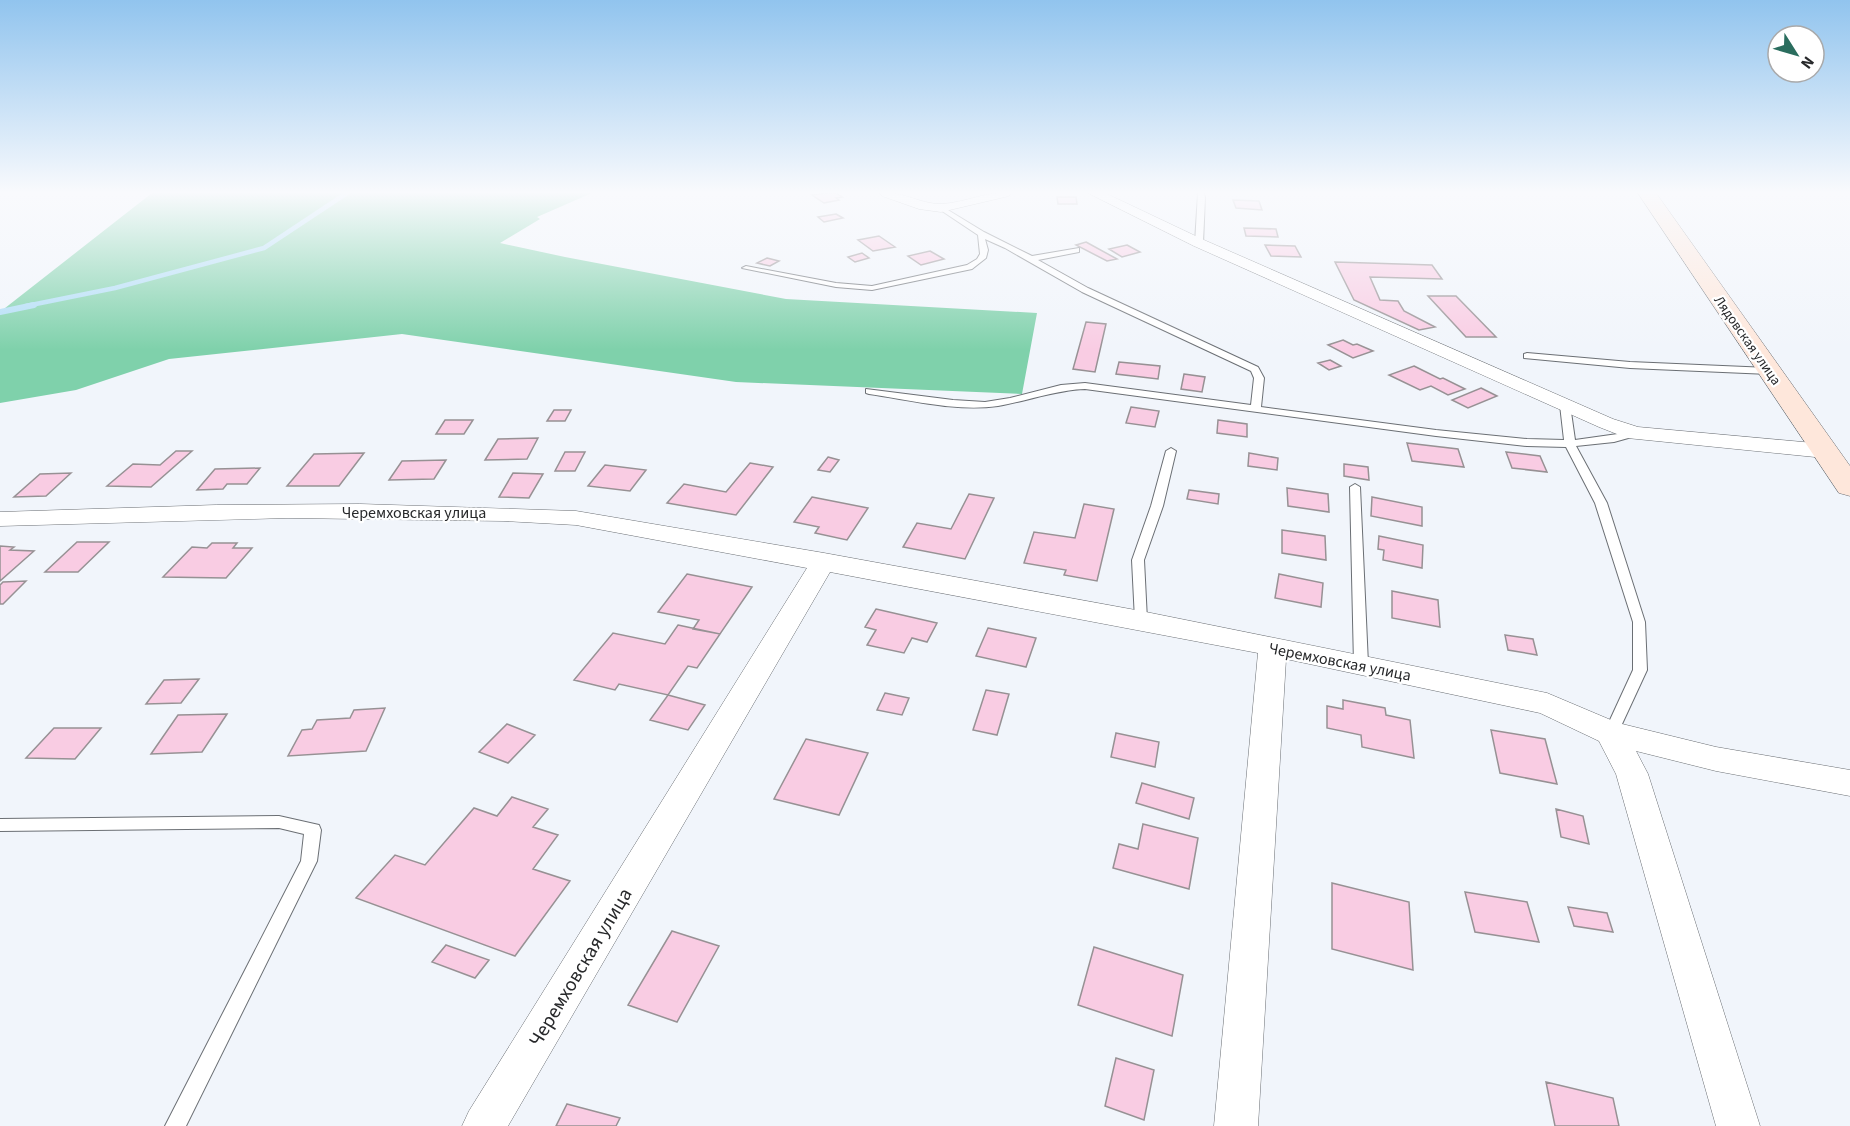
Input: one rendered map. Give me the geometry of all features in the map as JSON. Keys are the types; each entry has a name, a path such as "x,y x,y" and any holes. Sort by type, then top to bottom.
{"main road":[{"name":"Лядовская улица","path":"1683,246 1850,487"}],"street":[{"path":"1205,246 1565,405 1635,433 1825,451"},
{"name":"Черемховская улица","path":"0,519 163,513 483,512 576,518 824,561 1361,664 1546,704 1611,733 1716,759 1850,783"},
{"name":"Черемховская улица","path":"484,1126 824,561"},
{"path":"1236,1126 1273,648"},
{"path":"1611,733 1632,774 1738,1126"}],"lane":[{"path":"746,268 856,288 880,287 977,263 984,256 983,246"},
{"path":"1004,246 1085,290 1255,369 1259,378 1256,409"},
{"path":"1030,259 1076,250"},
{"path":"1527,356 1598,363 1769,371"},
{"path":"869,391 968,404 998,404 1062,386 1085,386 1427,432 1570,444 1610,441 1635,433"},
{"path":"1565,405 1570,444 1601,503 1639,622 1640,670 1611,733"},
{"path":"1141,620 1138,560 1157,506 1171,451"},
{"path":"1355,487 1361,664"},
{"path":"0,825 279,822 313,830 309,861 175,1126"}],"green space":[{"path":"85,246 512,246 786,299 1037,313 1022,394 736,382 402,334 169,359 76,390 0,403 0,312"}],"building":[{"path":"866,246 895,247 873,251"},
{"path":"1077,246 1092,246 1117,259 1107,261"},
{"path":"1128,246 1140,252 1122,257 1109,249"},
{"path":"1265,246 1295,246 1301,257 1271,256"},
{"path":"930,251 944,259 921,265 908,256"},
{"path":"862,253 869,258 855,262 848,257"},
{"path":"767,258 779,261 770,266 757,263"},
{"path":"1335,262 1432,265 1442,279 1370,277 1380,300 1398,301 1404,311 1435,327 1419,330 1354,300"},
{"path":"1428,296 1456,296 1496,337 1466,337"},
{"path":"1086,322 1106,324 1095,372 1073,369"},
{"path":"1343,340 1373,351 1353,358 1328,345"},
{"path":"1330,360 1341,366 1329,370 1318,363"},
{"path":"1119,362 1160,366 1158,379 1116,374"},
{"path":"1414,366 1465,389 1448,395 1431,386 1420,390 1389,375"},
{"path":"1184,374 1205,377 1202,392 1181,389"},
{"path":"1481,388 1497,396 1468,408 1452,400"},
{"path":"1131,407 1159,411 1155,427 1126,423"},
{"path":"554,410 571,410 565,421 547,421"},
{"path":"445,420 473,420 464,434 436,434"},
{"path":"1218,420 1247,424 1247,437 1217,433"},
{"path":"538,438 527,459 485,460 498,439"},
{"path":"1407,443 1458,449 1464,467 1412,461"},
{"path":"176,451 192,451 151,487 107,486 133,464 160,465"},
{"path":"565,452 585,452 575,471 555,471"},
{"path":"1506,452 1540,456 1547,472 1512,468"},
{"path":"364,453 339,486 287,486 314,454"},
{"path":"1249,453 1278,458 1277,470 1248,466"},
{"path":"828,457 839,460 830,472 818,470"},
{"path":"446,460 434,479 389,480 402,461"},
{"path":"750,463 773,467 736,515 667,503 684,484 726,492"},
{"path":"1344,464 1368,467 1369,480 1344,476"},
{"path":"605,465 646,470 630,491 588,486"},
{"path":"260,468 247,484 227,484 223,489 197,490 215,469"},
{"path":"71,473 46,496 14,497 40,474"},
{"path":"513,473 543,474 529,498 499,497"},
{"path":"1287,488 1328,494 1329,512 1288,506"},
{"path":"1189,490 1219,494 1218,504 1187,499"},
{"path":"969,494 994,498 965,559 903,547 917,523 951,529"},
{"path":"812,497 868,508 847,540 815,533 819,527 794,522"},
{"path":"1372,497 1422,507 1422,526 1371,516"},
{"path":"1084,504 1114,509 1097,581 1064,575 1066,570 1024,563 1034,532 1075,538"},
{"path":"1282,530 1325,536 1326,560 1282,553"},
{"path":"1379,536 1423,545 1422,568 1383,560 1384,550 1378,549"},
{"path":"77,542 109,542 78,572 45,572"},
{"path":"212,543 237,543 233,548 252,548 226,578 163,577 192,547 207,548"},
{"path":"0,546 14,547 10,550 34,551 0,581"},
{"path":"687,574 752,587 720,634 693,629 699,620 658,612"},
{"path":"1279,574 1323,583 1321,607 1275,598"},
{"path":"26,581 3,604 0,604 0,585 3,582"},
{"path":"1392,591 1438,600 1440,627 1392,618"},
{"path":"876,609 937,623 927,642 912,638 904,653 867,645 876,630 865,627"},
{"path":"678,625 720,634 697,668 688,666 668,695 619,684 615,690 574,680 613,633 665,644"},
{"path":"988,628 1036,638 1026,667 976,656"},
{"path":"1505,635 1533,639 1537,655 1508,650"},
{"path":"199,679 181,703 146,704 164,680"},
{"path":"986,690 1009,694 997,735 973,730"},
{"path":"885,693 909,698 902,715 877,710"},
{"path":"668,695 705,705 688,730 650,720"},
{"path":"1343,700 1385,708 1386,715 1410,720 1414,758 1362,747 1361,735 1327,728 1327,706 1343,709"},
{"path":"385,708 366,751 288,756 302,730 312,729 317,720 350,718 354,710"},
{"path":"227,714 202,752 151,754 178,715"},
{"path":"507,724 535,735 508,763 479,752"},
{"path":"54,728 101,728 75,759 26,758"},
{"path":"1491,730 1545,739 1557,784 1500,773"},
{"path":"1116,733 1159,742 1155,767 1111,757"},
{"path":"806,739 868,753 839,815 774,799"},
{"path":"1142,783 1194,798 1189,819 1136,803"},
{"path":"512,797 548,809 533,827 558,835 533,869 570,881 515,956 356,898 395,855 425,865 474,808 497,816"},
{"path":"1556,809 1583,816 1589,844 1561,837"},
{"path":"1143,824 1198,838 1189,889 1113,868 1119,844 1138,849"},
{"path":"1332,883 1409,902 1413,970 1332,949"},
{"path":"1465,892 1527,902 1539,942 1475,932"},
{"path":"1568,907 1607,913 1613,932 1574,926"},
{"path":"672,931 719,946 677,1022 628,1005"},
{"path":"446,945 489,960 475,978 432,962"},
{"path":"1094,947 1183,975 1172,1036 1078,1005"},
{"path":"1116,1058 1154,1070 1144,1120 1105,1106"},
{"path":"1546,1082 1613,1098 1619,1126 1555,1126"},
{"path":"567,1104 620,1118 616,1126 556,1126"}],"waterway":[{"path":"26,306 115,288 268,246"},
{"path":"0,312 34,305"}]}
